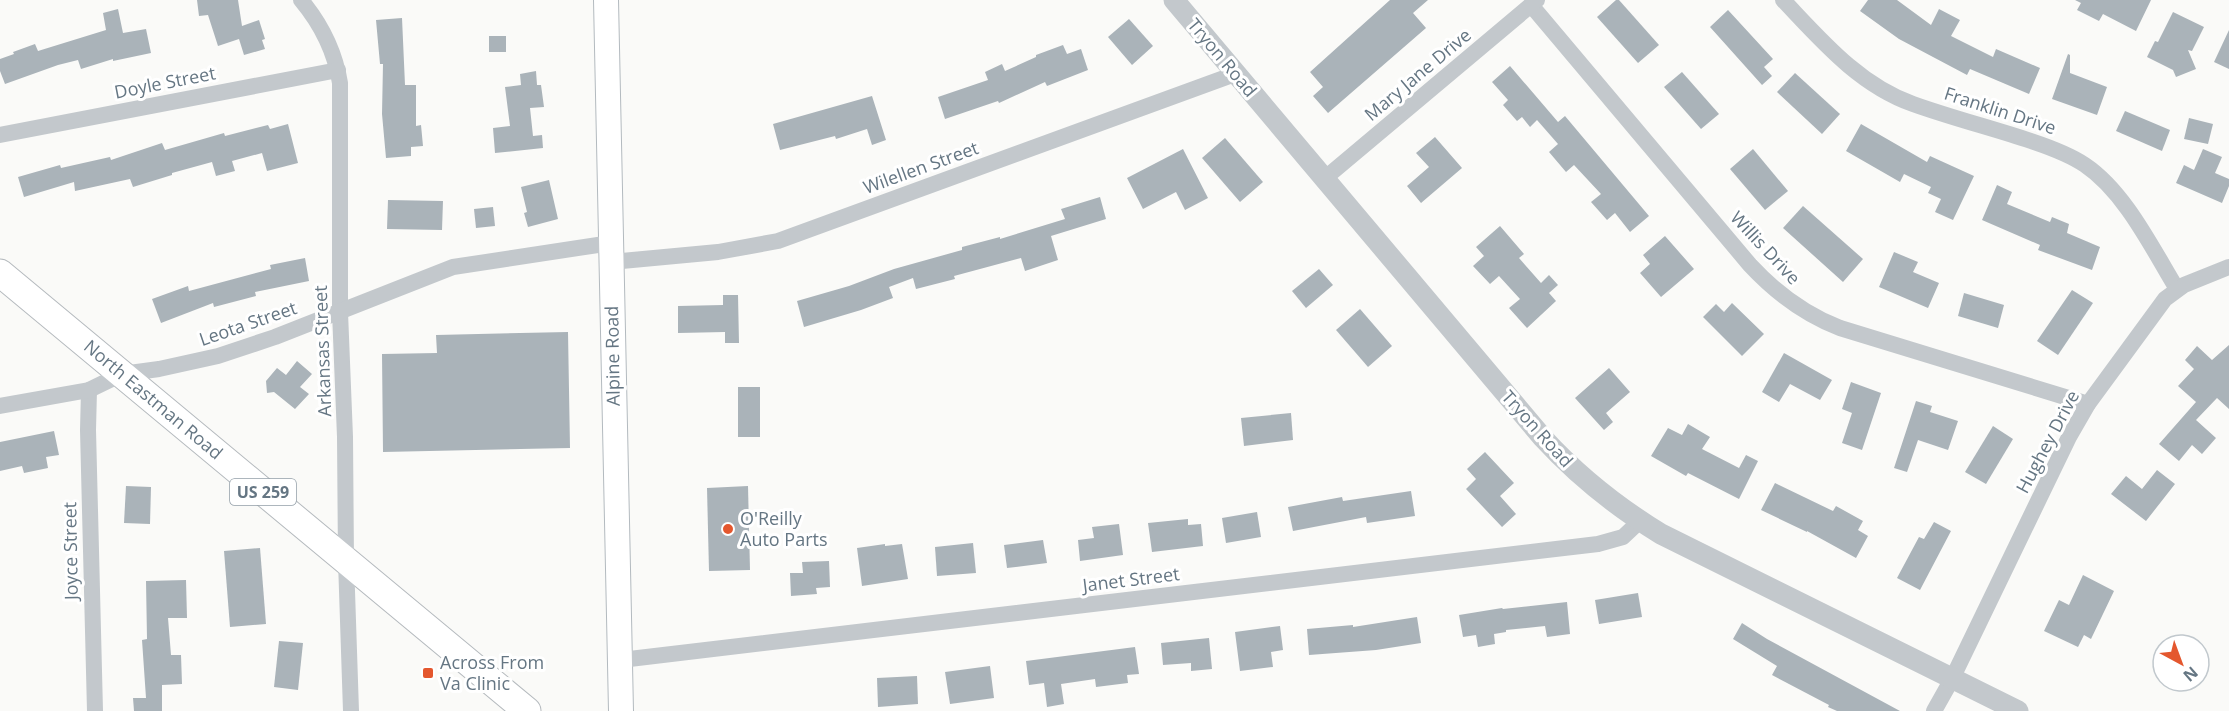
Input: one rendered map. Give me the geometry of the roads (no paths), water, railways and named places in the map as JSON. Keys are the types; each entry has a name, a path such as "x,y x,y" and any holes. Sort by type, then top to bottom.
{"main road":[{"name":"Alpine Road","path":"606,0 621,711"},
{"name":"North Eastman Road","path":"0,273 527,711"}],"street":[{"name":"Arkansas Street","path":"300,0 330,46 338,70 341,100 340,312 351,711"},
{"name":"Tryon Road","path":"1174,0 1543,438 1576,472 1640,521 1681,544 2018,711"},
{"name":"Franklin Drive","path":"1783,0 1839,58 1888,92 1913,104 2054,149 2086,165 2129,211 2177,289"},
{"name":"Mary Jane Drive","path":"1324,179 1534,2"},
{"name":"Willis Drive","path":"1534,2 1750,265 1790,302 1813,316 1840,328 2088,404"},
{"name":"Doyle Street","path":"0,135 338,70"},
{"name":"Wilellen Street","path":"611,253 739,249 778,241 1235,74"},
{"name":"Leota Street","path":"0,406 89,390 122,374 171,367 218,356 340,312 453,267 611,253"},
{"name":"Hughey Drive","path":"1934,711 1952,679 2069,437 2088,404 2156,310 2177,289 2229,267"},
{"name":"Joyce Street","path":"89,390 95,711"},
{"name":"Janet Street","path":"621,660 1598,544 1623,537 1640,521"}],"place":[{"name":"O'Reilly Auto Parts","path":"728,529"},
{"name":"Across From Va Clinic","path":"428,673"}]}
